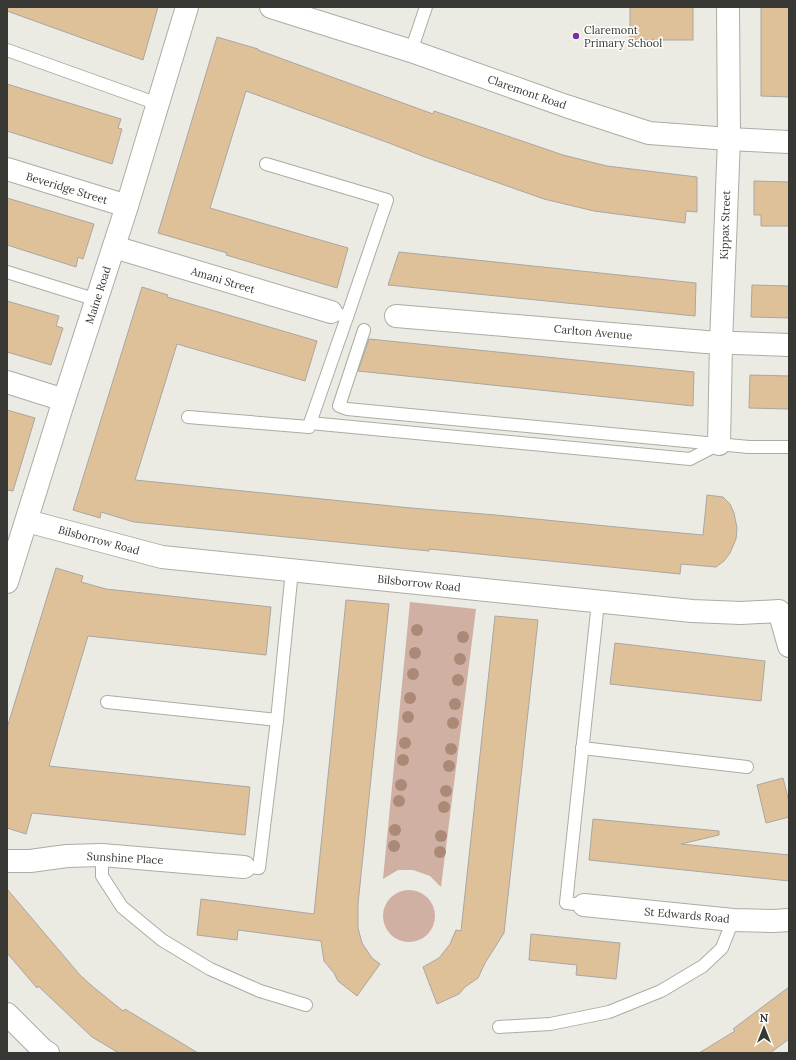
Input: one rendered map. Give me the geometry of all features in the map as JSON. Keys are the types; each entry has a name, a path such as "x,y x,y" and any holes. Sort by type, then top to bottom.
{"street":[{"name":"Maine Road","path":"7,582 127,206 186,7"},
{"name":"Claremont Road","path":"271,7 411,51 566,106 649,133 789,142"},
{"name":"Kippax Street","path":"719,444 721,343 729,139 728,7"},
{"name":"Beveridge Street","path":"7,169 127,206"},
{"name":"Amani Street","path":"114,247 339,315"},
{"name":"Carlton Avenue","path":"396,316 721,343 789,345"},
{"path":"7,382 64,400"},
{"name":"Bilsborrow Road","path":"27,521 162,557 692,611 741,613 779,610 789,646"},
{"name":"Sunshine Place","path":"7,861 30,861 67,856 102,855 244,867"},
{"name":"St Edwards Road","path":"584,905 733,920 789,920"},
{"path":"7,1014 43,1050 48,1053"}],"lane":[{"path":"411,51 426,7"},
{"path":"7,50 158,104"},
{"path":"188,417 308,427 339,315 387,200 266,164"},
{"path":"7,272 97,300"},
{"path":"364,330 339,406 347,409 749,447 789,447"},
{"path":"310,423 690,459 719,444"},
{"path":"244,867 260,868 292,570"},
{"path":"584,905 566,903 598,602"},
{"path":"107,702 277,720"},
{"path":"582,748 747,767"},
{"path":"102,855 102,876 122,907 162,940 210,969 260,991 306,1005"},
{"path":"499,1026 550,1024 609,1012 661,991 703,966 722,948 733,920"}],"shaded area":[{"path":"410,602 476,609 441,887 430,876 413,870 398,870 383,879"},
{"path":"404,890 414,890 428,897 435,911 435,921 428,935 414,942 404,942 394,938 387,931 383,921 383,911 387,901 394,894"}],"building":[{"path":"7,7 158,7 143,60 7,11"},
{"path":"630,7 693,7 693,40 630,40"},
{"path":"761,7 789,7 789,97 761,96"},
{"path":"217,37 258,49 433,114 434,111 563,155 607,166 697,177 697,212 686,211 685,223 594,211 544,199 246,91 210,208 348,248 337,288 158,233"},
{"path":"7,84 121,119 118,128 122,129 112,164 7,131"},
{"path":"754,181 789,182 789,226 761,226 761,215 754,215"},
{"path":"7,198 94,224 83,259 78,257 76,267 7,245"},
{"path":"399,252 696,283 695,316 388,285"},
{"path":"752,285 789,286 789,318 751,317"},
{"path":"142,287 168,295 167,297 317,341 305,381 177,344 135,480 411,508 703,535 707,495 723,497 730,504 734,513 737,528 736,539 730,553 724,561 716,567 681,564 680,574 134,522 101,512 100,518 73,510"},
{"path":"7,301 59,316 56,326 63,328 51,365 7,352"},
{"path":"369,339 694,372 693,406 358,371"},
{"path":"750,375 789,376 789,409 749,408"},
{"path":"7,410 35,418 13,491 7,490"},
{"path":"56,568 83,576 81,582 106,589 271,607 266,655 88,636 49,766 250,787 245,835 32,813 26,834 7,828 7,728"},
{"path":"346,600 389,604 358,904 358,928 362,943 372,958 380,964 357,996 338,981 334,973 324,961 321,941 238,930 237,940 197,935 201,899 314,914"},
{"path":"495,616 538,620 504,933 485,963 478,978 465,987 459,994 437,1004 423,967 439,958 450,944 456,930 461,931"},
{"path":"615,643 765,661 761,701 610,684"},
{"path":"783,778 789,802 789,817 766,823 757,785"},
{"path":"593,819 719,831 719,835 681,844 789,855 789,881 589,860"},
{"path":"7,889 80,975 92,986 123,1011 125,1009 198,1053 119,1053 92,1037 38,986 37,988 7,953"},
{"path":"531,934 620,943 616,979 576,975 577,965 529,960"},
{"path":"789,987 789,1039 770,1053 699,1053 735,1031 733,1029"}],"place":[{"name":"Claremont Primary School","path":"576,36"}]}
